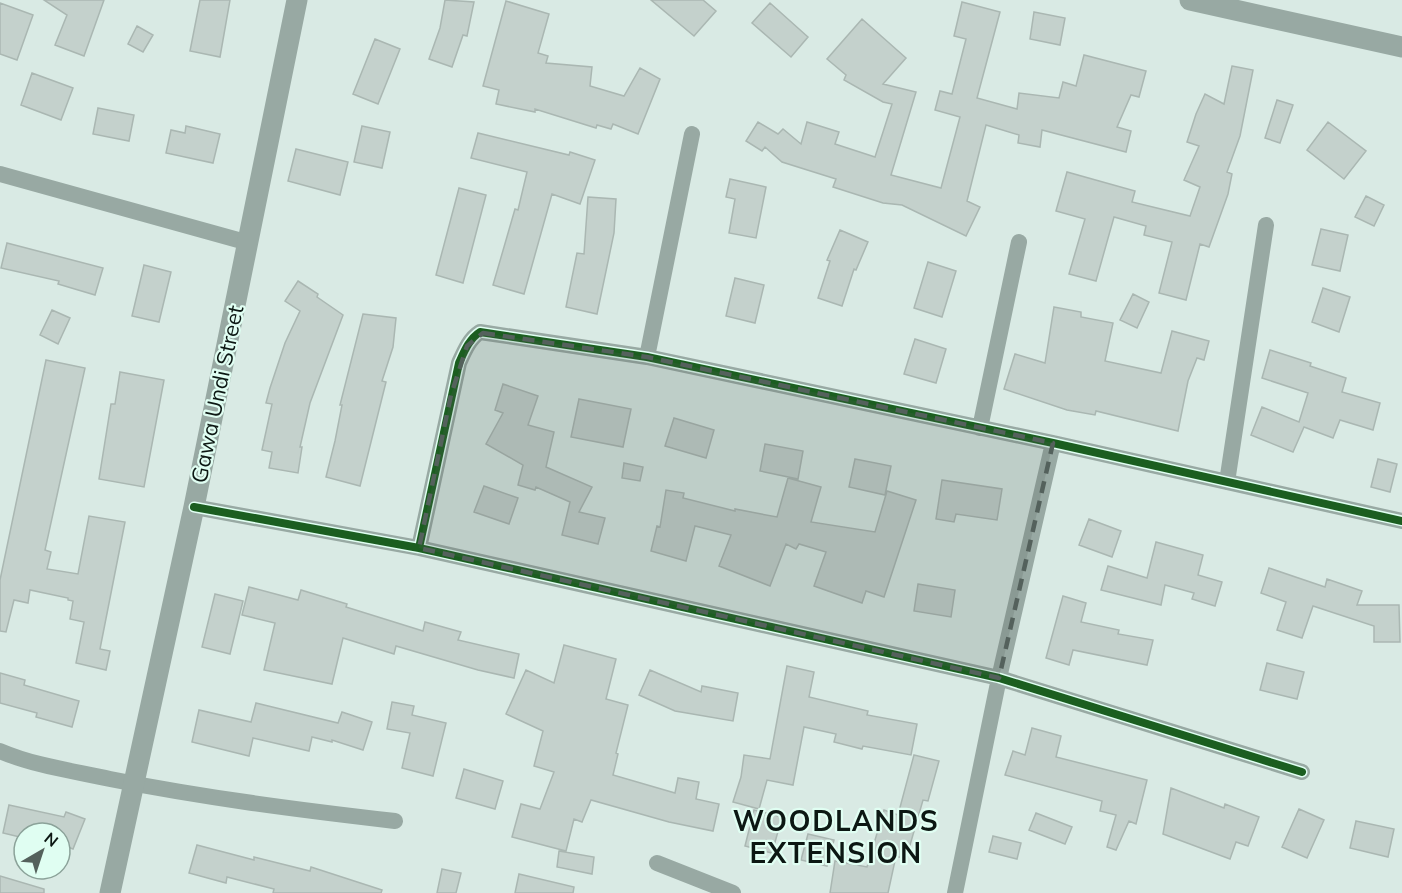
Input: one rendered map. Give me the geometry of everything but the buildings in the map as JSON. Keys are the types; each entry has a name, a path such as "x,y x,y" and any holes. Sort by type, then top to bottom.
{"street":[{"name":"Gawa Undi Street","path":"110,893 194,507 297,0"},
{"path":"1190,0 1402,47"},
{"path":"647,357 692,134"},
{"path":"0,174 249,243"},
{"path":"1227,482 1266,225"},
{"path":"980,428 1019,242"},
{"path":"419,548 459,363 476,334 483,333 647,357 1053,443 1402,521"},
{"path":"955,893 999,678 1053,443"},
{"path":"194,507 419,548 999,678 1302,772"},
{"path":"0,751 56,768 230,801 395,821"},
{"path":"657,863 733,893"}],"highlighted area":[{"path":"483,333 647,357 1053,443 999,678 419,548 451,395 467,346"}],"cycle path":[{"path":"419,548 459,363 470,342 480,332 647,357 1053,443 1402,521"},
{"path":"194,507 419,548 999,678 1302,772"}],"district":[{"name":"WOODLANDS EXTENSION","path":"836,836"}]}
